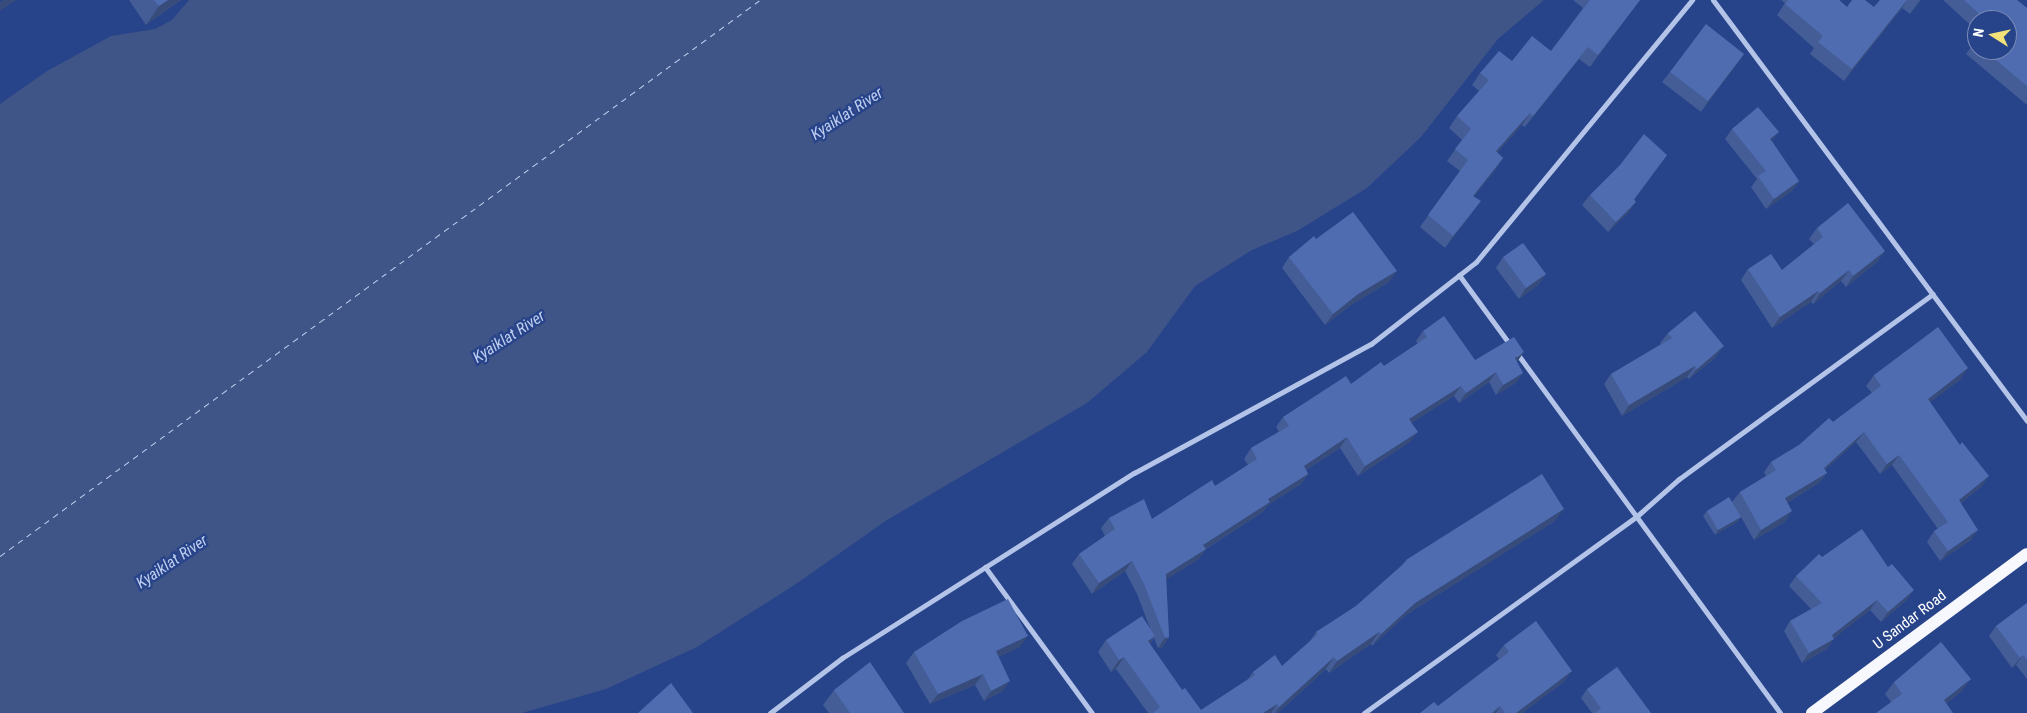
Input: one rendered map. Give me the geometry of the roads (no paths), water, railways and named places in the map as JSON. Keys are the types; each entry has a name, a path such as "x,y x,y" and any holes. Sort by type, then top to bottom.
{"main road":[{"name":"U Sandar Road","path":"1812,713 2027,554"}],"street":[{"path":"770,713 842,658 1134,473 1371,344 1476,262 1692,0"},
{"path":"1713,0 2027,420"},
{"path":"1459,275 1780,713"},
{"path":"1364,713 1637,516 1679,479 1933,294"},
{"path":"985,567 1092,713"}],"water":[{"name":"Kyaiklat River","path":"189,0 1544,0 1498,39 1421,137 1367,188 1297,231 1252,250 1195,286 1147,352 1087,403 887,520 796,584 697,647 606,689 522,713 0,713 0,104 47,71 111,36 155,29 172,20"}]}
